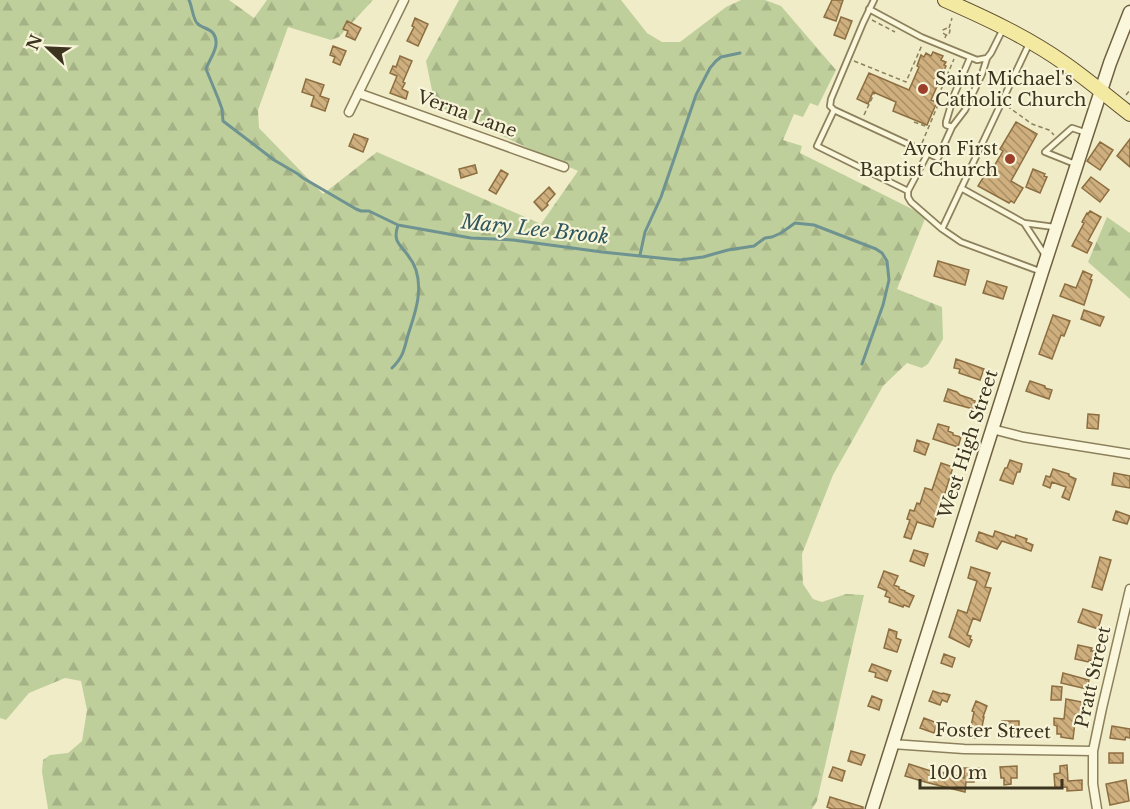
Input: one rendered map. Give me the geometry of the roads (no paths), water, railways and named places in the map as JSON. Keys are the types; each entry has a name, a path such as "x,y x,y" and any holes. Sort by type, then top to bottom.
{"main road":[{"path":"945,0 969,5 1062,61 1130,114"},
{"name":"West High Street","path":"872,809 1042,272 1110,63 1129,15"}],"street":[{"path":"349,112 404,0"},
{"name":"Verna Lane","path":"358,93 564,167"},
{"path":"992,429 1023,437 1130,454"},
{"name":"Pratt Street","path":"1097,809 1093,751 1130,589"},
{"name":"Foster Street","path":"892,744 1093,751"}],"lane":[{"path":"874,0 830,106 834,110 938,158 952,128 965,110 987,58 1004,27"},
{"path":"869,9 921,37 970,58 976,60 987,58"},
{"path":"942,229 1031,42"},
{"path":"952,128 946,122 970,58"},
{"path":"834,110 817,146 908,191"},
{"path":"1077,165 1045,152 1072,128 1088,133"},
{"path":"928,153 908,191 911,202 961,242 1042,272"},
{"path":"961,188 1024,223 1057,227"},
{"path":"1024,223 1047,257"}],"waterway":[{"name":"Mary Lee Brook","path":"189,0 196,21 211,31 215,38 216,47 206,69 222,109 223,121 274,160 303,178 356,209 369,211 398,225 471,238 513,240 680,260 754,246 765,238 781,233 795,223 814,225 876,249 887,261 889,280 883,305 862,364"},
{"path":"640,255 645,232 661,197 696,95 716,61 721,57 740,53"},
{"path":"392,368 403,352 415,311 419,286 415,268 396,238 398,225"}],"place":[{"name":"Saint Michael's Catholic Church","path":"923,89"},
{"name":"Avon First Baptist Church","path":"1010,159"}]}
